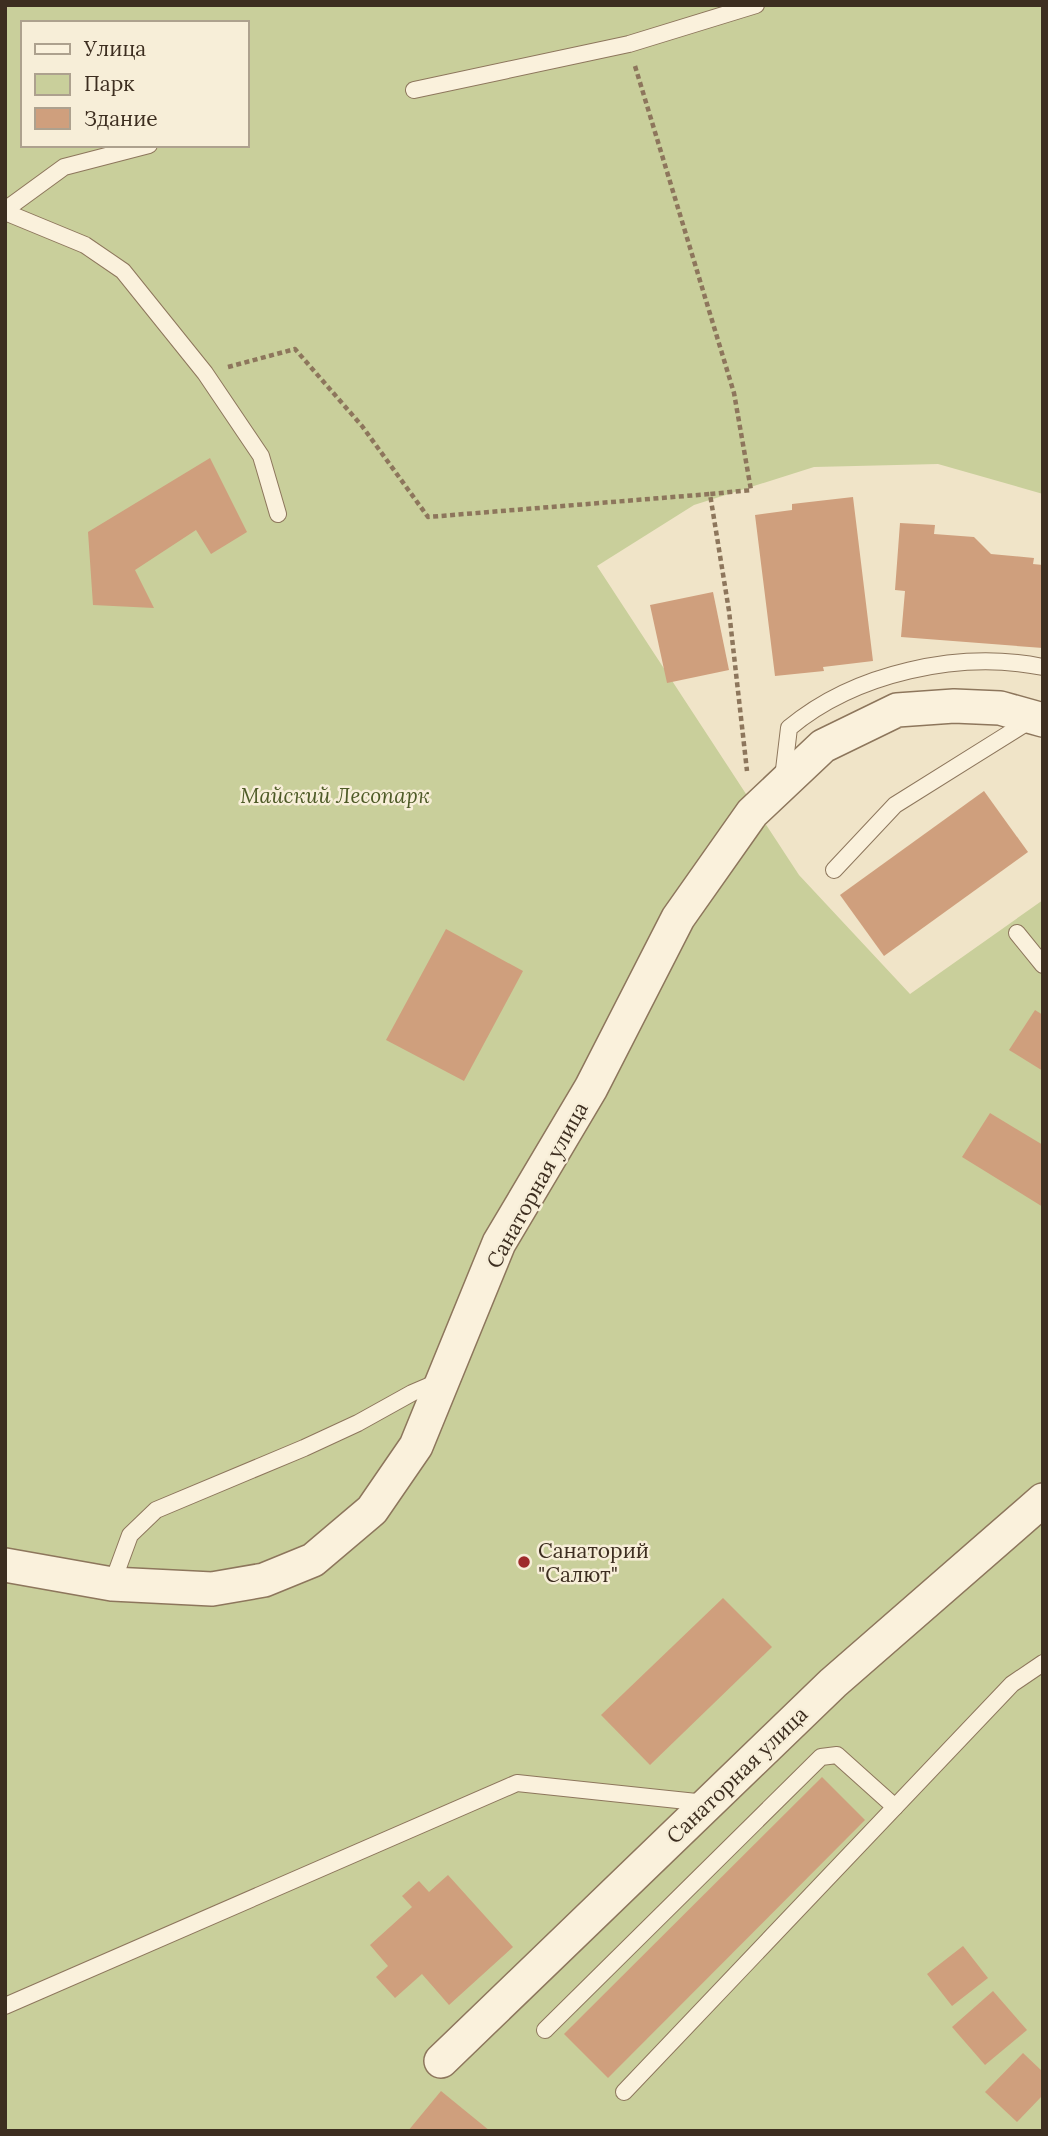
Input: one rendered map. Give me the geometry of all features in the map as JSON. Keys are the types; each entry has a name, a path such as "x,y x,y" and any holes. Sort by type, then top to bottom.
{"street":[{"name":"Санаторная улица","path":"5,1565 112,1584 212,1589 264,1580 313,1560 372,1510 416,1446 499,1243 591,1088 678,918 752,813 823,746 897,710 954,706 1000,708 1040,718"},
{"name":"Санаторная улица","path":"441,2061 833,1683 1043,1500"}],"lane":[{"path":"414,90 629,44 756,5"},
{"path":"5,211 64,167 141,147"},
{"path":"5,211 85,245 123,271 205,373 261,456 278,514"},
{"path":"782,784 789,728 808,712 852,689 910,670 964,662 1043,667"},
{"path":"834,870 895,805 1040,718"},
{"path":"1017,933 1043,965"},
{"path":"112,1584 130,1535 156,1510 359,1423 412,1393 444,1379"},
{"path":"624,2092 1012,1684 1043,1663"},
{"path":"545,2030 821,1757 837,1755 895,1807"},
{"path":"5,2006 517,1783 706,1803"}],"path":[{"path":"205,373 295,349 362,426 428,517 751,490 734,393 629,44"},
{"path":"710,494 729,611 752,813"}],"green space":[{"name":"Санаторий \"Салют\"","path":"5,5 1043,5 1043,494 938,464 814,467 694,505 597,566 799,875 910,994 1043,900 1043,2131 5,2131"}],"building":[{"path":"210,458 247,532 211,554 196,530 135,570 154,608 93,605 88,532"},
{"path":"853,497 873,661 823,667 824,671 775,676 755,515 792,510 792,504"},
{"path":"900,523 935,525 934,534 974,537 991,554 1034,558 1033,564 1043,565 1043,648 901,637 905,591 895,590"},
{"path":"713,592 729,670 667,683 650,605"},
{"path":"984,791 1028,852 884,956 840,895"},
{"path":"446,929 523,971 464,1081 386,1040"},
{"path":"1035,1010 1043,1015 1043,1071 1009,1050"},
{"path":"990,1113 1043,1145 1043,1207 962,1157"},
{"path":"723,1598 772,1647 650,1765 601,1715"},
{"path":"822,1777 865,1820 608,2078 564,2034"},
{"path":"448,1875 513,1947 449,2005 422,1974 395,1998 376,1977 388,1966 370,1945 412,1907 402,1896 419,1881 429,1892"},
{"path":"963,1946 988,1978 952,2006 927,1974"},
{"path":"993,1991 1027,2030 985,2065 952,2027"},
{"path":"1023,2053 1043,2072 1043,2095 1017,2122 985,2092"},
{"path":"441,2091 490,2131 408,2131"}],"place":[{"name":"Санаторий \"Салют\"","path":"524,1562"}],"park label":[{"name":"Майский Лесопарк","path":"335,795"}]}
